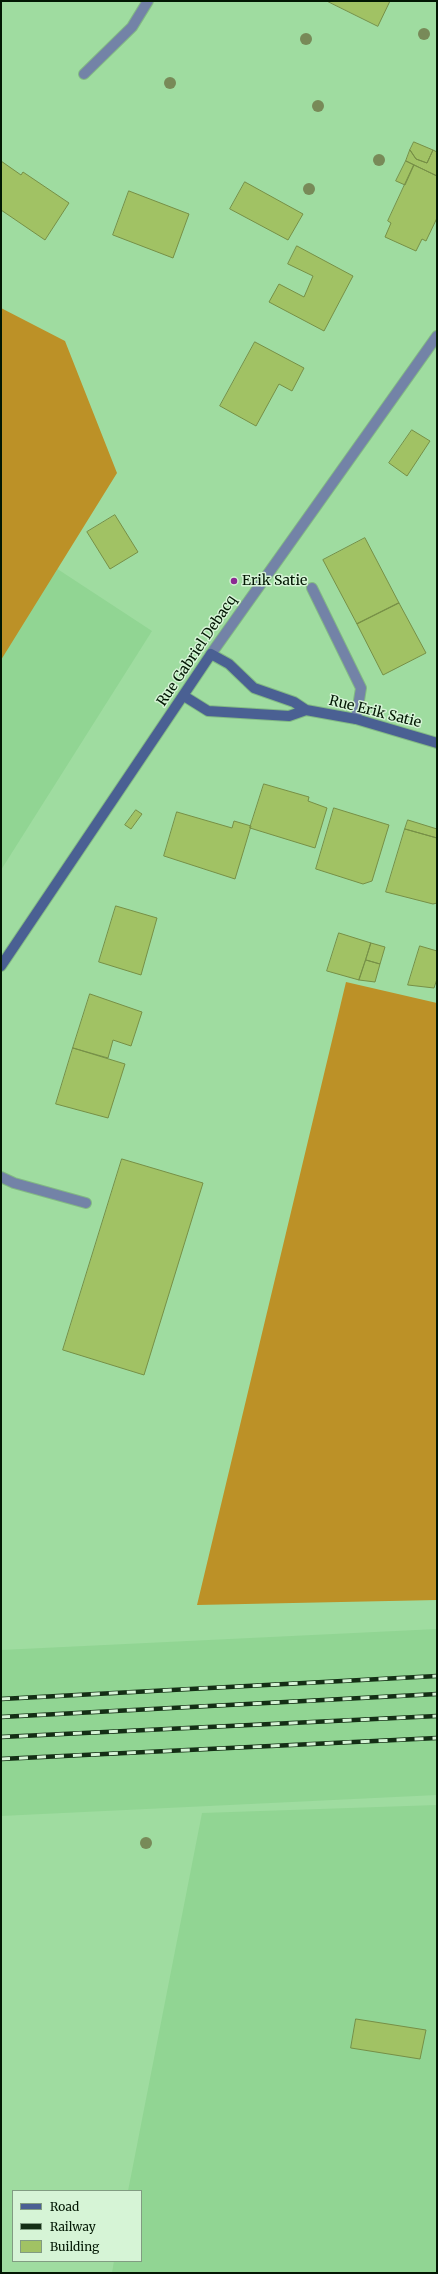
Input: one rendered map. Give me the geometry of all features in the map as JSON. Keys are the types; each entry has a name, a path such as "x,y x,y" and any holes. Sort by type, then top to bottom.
{"street":[{"path":"84,74 132,27 148,1"},
{"name":"Rue Gabriel Debacq","path":"1,966 211,654 436,339"},
{"path":"312,588 361,688 356,719"},
{"name":"Rue Erik Satie","path":"211,654 229,664 254,688 294,702 306,710 356,719 437,743"},
{"name":"Rue Erik Satie","path":"184,696 208,711 289,716 306,710"},
{"path":"1,1177 14,1183 86,1203"}],"shaded area":[{"path":"1,308 65,341 117,473 1,660"},
{"path":"1,532 152,631 1,870"},
{"path":"346,982 437,1003 437,1600 197,1605"},
{"path":"437,1629 437,1795 1,1816 1,1650"},
{"path":"437,1805 437,2273 112,2273 114,2262 142,2262 142,2190 128,2190 202,1813"}],"building":[{"path":"327,1 390,1 378,26"},
{"path":"414,142 433,150 427,163 416,159 410,150"},
{"path":"410,150 416,159 427,163 433,150 437,152 437,176 406,161"},
{"path":"1,161 21,175 23,172 69,203 45,240 1,210"},
{"path":"406,161 414,165 405,185 396,181"},
{"path":"414,165 437,176 437,218 426,241 422,239 416,251 385,237 391,223 388,221"},
{"path":"245,182 303,214 288,240 230,209"},
{"path":"129,191 189,214 173,258 113,235"},
{"path":"297,246 353,276 324,331 269,302 279,284 304,297 313,276 288,264"},
{"path":"255,342 304,368 292,391 279,384 256,426 220,406"},
{"path":"412,430 430,441 407,476 389,463"},
{"path":"115,515 138,552 110,569 87,532"},
{"path":"365,538 399,603 357,624 323,560"},
{"path":"399,603 426,653 383,675 357,624"},
{"path":"264,784 309,797 308,801 327,808 315,848 250,828"},
{"path":"334,808 389,825 372,881 363,884 316,869"},
{"path":"136,810 142,814 131,829 125,825"},
{"path":"177,812 232,828 234,821 251,826 235,879 164,856"},
{"path":"408,820 437,829 437,838 405,829"},
{"path":"405,829 437,838 437,903 433,904 386,892"},
{"path":"116,906 157,918 141,975 99,962"},
{"path":"339,933 371,943 359,980 327,971"},
{"path":"371,943 385,947 380,964 366,960"},
{"path":"420,946 437,951 437,979 434,988 408,985"},
{"path":"366,960 380,964 375,982 359,980"},
{"path":"90,994 142,1012 131,1046 113,1040 108,1058 73,1048"},
{"path":"73,1048 125,1064 108,1118 56,1104"},
{"path":"122,1159 203,1183 144,1375 63,1350"},
{"path":"356,2019 426,2030 420,2059 351,2048"}],"railway":[{"path":"1,1699 437,1676"},
{"path":"1,1717 437,1694"},
{"path":"1,1737 437,1716"},
{"path":"1,1759 437,1738"}],"place":[{"name":"Erik Satie","path":"234,581"}]}
